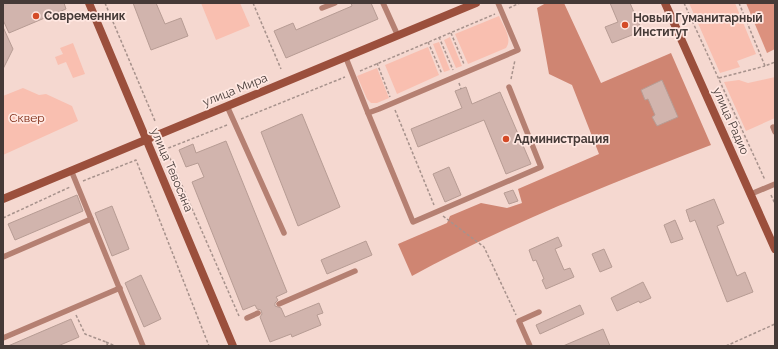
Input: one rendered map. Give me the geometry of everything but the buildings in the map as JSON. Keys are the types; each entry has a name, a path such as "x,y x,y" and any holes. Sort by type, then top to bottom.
{"main road":[{"name":"улица Тевосяна","path":"90,3 146,140 234,346"},
{"name":"улица Мира","path":"3,199 476,3"},
{"name":"улица Радио","path":"665,3 775,249"}],"lane":[{"path":"322,8 335,3"},
{"path":"383,3 398,36"},
{"path":"368,113 518,50 498,3"},
{"path":"346,58 413,222 540,167 509,87"},
{"path":"227,106 284,233"},
{"path":"71,170 144,346"},
{"path":"751,194 775,184"},
{"path":"3,257 91,219"},
{"path":"279,304 355,271"},
{"path":"3,338 120,288"},
{"path":"530,346 519,321 539,312"},
{"path":"247,318 258,313"}],"path":[{"path":"106,3 155,121"},
{"path":"253,3 282,69"},
{"path":"241,321 166,149 352,74 520,3"},
{"path":"684,3 775,204"},
{"path":"739,3 766,66"},
{"path":"450,32 468,71"},
{"path":"439,37 456,76"},
{"path":"428,42 445,81"},
{"path":"509,87 518,50"},
{"path":"719,78 766,66 775,62"},
{"path":"377,63 393,103"},
{"path":"3,218 76,184 136,160 210,346"},
{"path":"72,308 85,334 115,346"},
{"path":"726,346 775,324"},
{"path":"106,342 108,346"}],"green space":[{"path":"201,3 240,3 250,26 216,40"},
{"path":"689,3 735,3 756,54 737,61 740,67 720,73"},
{"path":"499,16 508,36 508,44 506,48 468,64 455,34"},
{"path":"450,37 462,66 456,68 444,40"},
{"path":"439,42 450,70 444,72 433,44"},
{"path":"73,43 85,74 73,78 66,62 58,65 55,57 63,54 60,48"},
{"path":"428,47 439,75 397,94 385,65"},
{"path":"377,68 389,98 377,103 371,103 367,99 357,76"},
{"path":"775,77 775,118 746,131 724,82 739,80 748,83"},
{"name":"Сквер","path":"23,88 39,95 46,94 72,106 78,121 3,155 3,96"}],"shaded area":[{"path":"546,3 564,3 601,83 671,53 711,145 597,190 522,222 412,276 398,244 447,223 450,216 481,203 507,208 522,203 518,189 599,154 572,85 549,74 537,8"},
{"path":"746,3 775,3 775,49 767,53"}],"place":[{"name":"Современник","path":"36,16"},
{"name":"Новый Гуманитарный Институт","path":"625,25"},
{"name":"Администрация","path":"506,139"}]}
